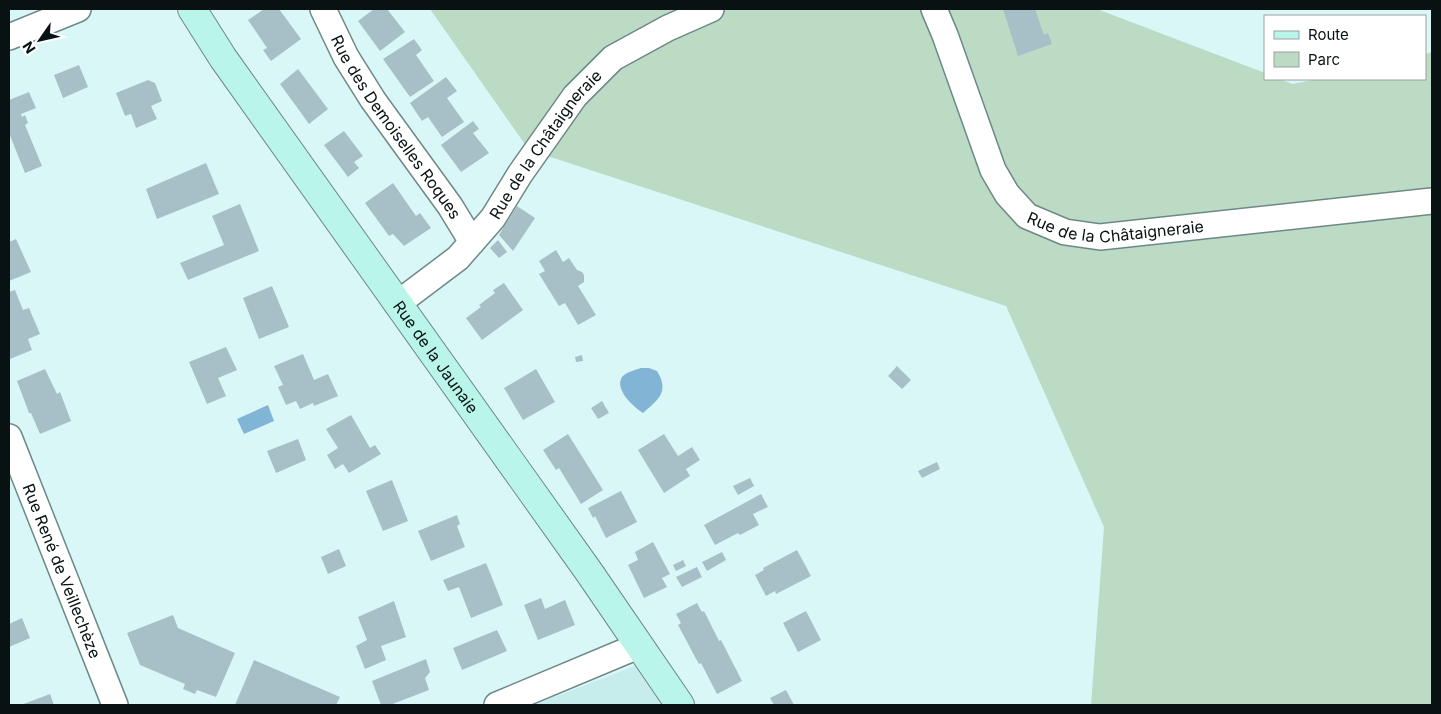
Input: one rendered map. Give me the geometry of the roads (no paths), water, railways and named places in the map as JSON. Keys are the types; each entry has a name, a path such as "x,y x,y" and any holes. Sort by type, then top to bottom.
{"main road":[{"name":"Rue de la Jaunaie","path":"192,9 223,58 589,572 680,705"}],"street":[{"path":"9,37 78,9"},
{"name":"Rue des Demoiselles Roques","path":"323,9 346,57 368,93 450,206 472,242"},
{"name":"Rue de la Châtaigneraie","path":"397,304 458,258 493,218 520,174 575,96 613,58 668,28 710,9"},
{"name":"Rue de la Châtaigneraie","path":"934,9 945,35 992,170 1007,194 1027,216 1064,232 1100,236 1432,201"},
{"name":"Rue René de Veillechèze","path":"9,436 115,705"},
{"path":"497,705 638,646"}],"water":[{"path":"641,368 657,371 662,385 662,390 657,400 643,413 626,398 620,382 626,374"},
{"path":"268,405 274,421 244,434 237,419"}]}
